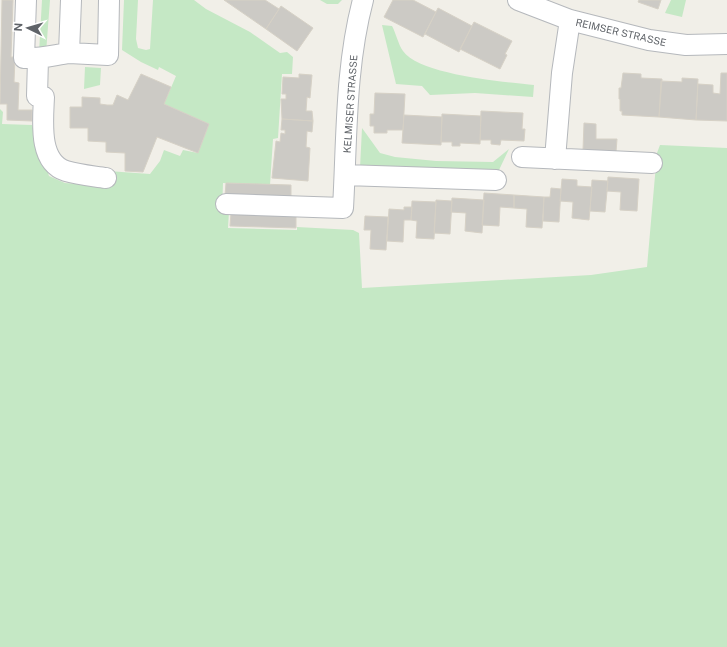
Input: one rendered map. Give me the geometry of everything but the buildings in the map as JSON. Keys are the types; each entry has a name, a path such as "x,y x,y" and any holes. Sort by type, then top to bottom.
{"street":[{"path":"26,0 24,58 38,59 50,55 108,55 110,0"},
{"path":"70,54 71,0"},
{"name":"KELMISER STRASSE","path":"226,204 343,208 346,124 350,76 358,21 363,0"},
{"name":"REIMSER STRASSE","path":"518,0 564,12 649,40 686,45 727,44"},
{"path":"555,159 562,73 564,12"},
{"path":"38,59 37,96 44,97 42,125 47,152 53,162 65,171 106,178"},
{"path":"522,157 652,163"},
{"path":"345,175 496,180"}],"green space":[{"path":"42,0 50,0 46,53 39,53"},
{"path":"124,0 138,0 136,39 138,48 146,50 150,49 153,0 194,0 206,9 250,32 280,53 287,52 293,57 292,74 282,74 278,138 273,139 270,185 223,183 222,210 229,211 228,228 297,230 297,227 353,230 359,233 362,288 591,275 647,267 657,153 660,145 727,148 727,647 0,647 0,109 3,112 2,124 32,125 49,176 65,183 106,186 108,171 150,174 160,161 164,150 180,156 183,150 198,153 209,124 164,104 176,76 159,67 158,70 141,62 122,50"},
{"path":"320,0 342,0 338,4 327,4"},
{"path":"671,0 686,0 682,17 665,13"},
{"path":"382,25 392,26 401,48 412,59 444,72 504,82 534,85 533,97 475,93 430,95 422,86 396,84"},
{"path":"85,67 101,68 100,85 84,89"},
{"path":"362,128 380,153 395,157 436,161 493,162 509,149 499,170 360,168"}]}
